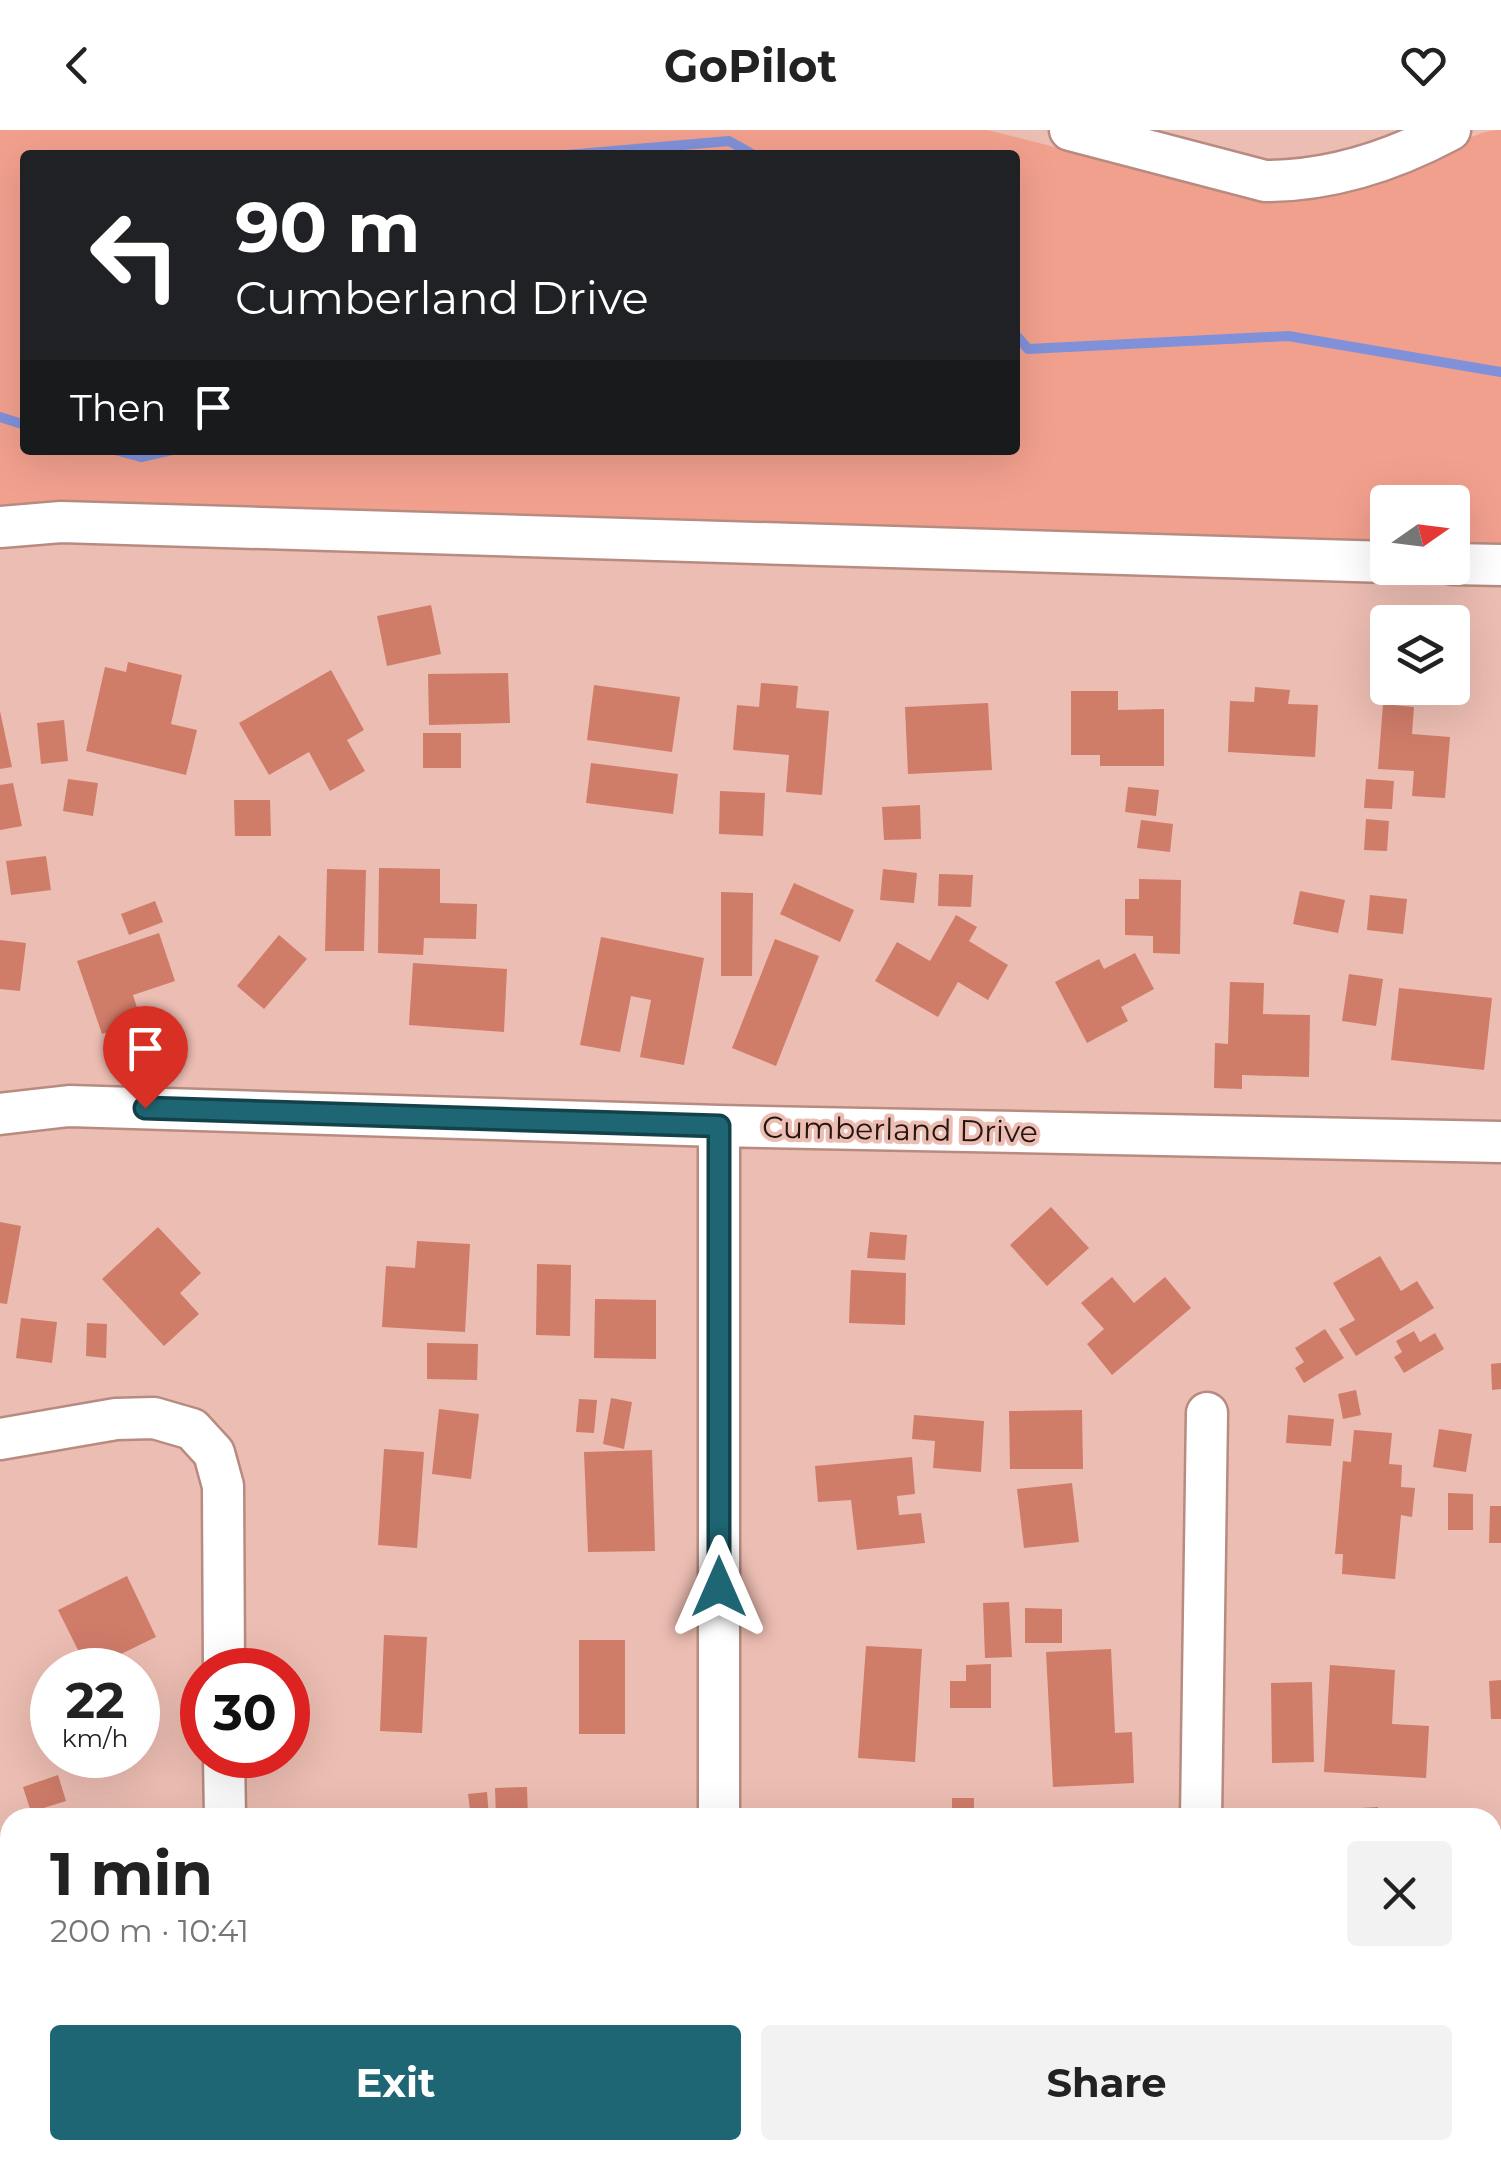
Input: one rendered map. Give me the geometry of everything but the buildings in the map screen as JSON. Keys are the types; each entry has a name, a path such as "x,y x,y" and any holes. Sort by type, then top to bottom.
{"street":[{"path":"1070,130 1265,180 1326,176 1372,164 1417,148 1450,130"},
{"path":"0,527 61,522 1370,561"},
{"path":"1470,564 1501,565"},
{"name":"Cumberland Drive","path":"0,1114 69,1106 719,1126 1501,1142"},
{"path":"719,1126 719,1808"},
{"path":"1201,1808 1207,1413"},
{"path":"0,1438 116,1419 154,1418 192,1429 214,1453 223,1486 224,1648"},
{"path":"224,1778 224,1808"}],"shaded area":[{"path":"0,130 987,130 1268,201 1329,195 1369,186 1425,164 1471,137 1501,130 1501,547 1470,546 1470,485 1370,485 1370,544 0,520"}],"waterway":[{"path":"625,150 729,141 745,150"},
{"path":"1020,340 1028,349 1288,336 1501,372"},
{"path":"0,417 20,423"},
{"path":"134,455 150,455"}],"route":[{"path":"145,1108 719,1126 719,1587"}]}
